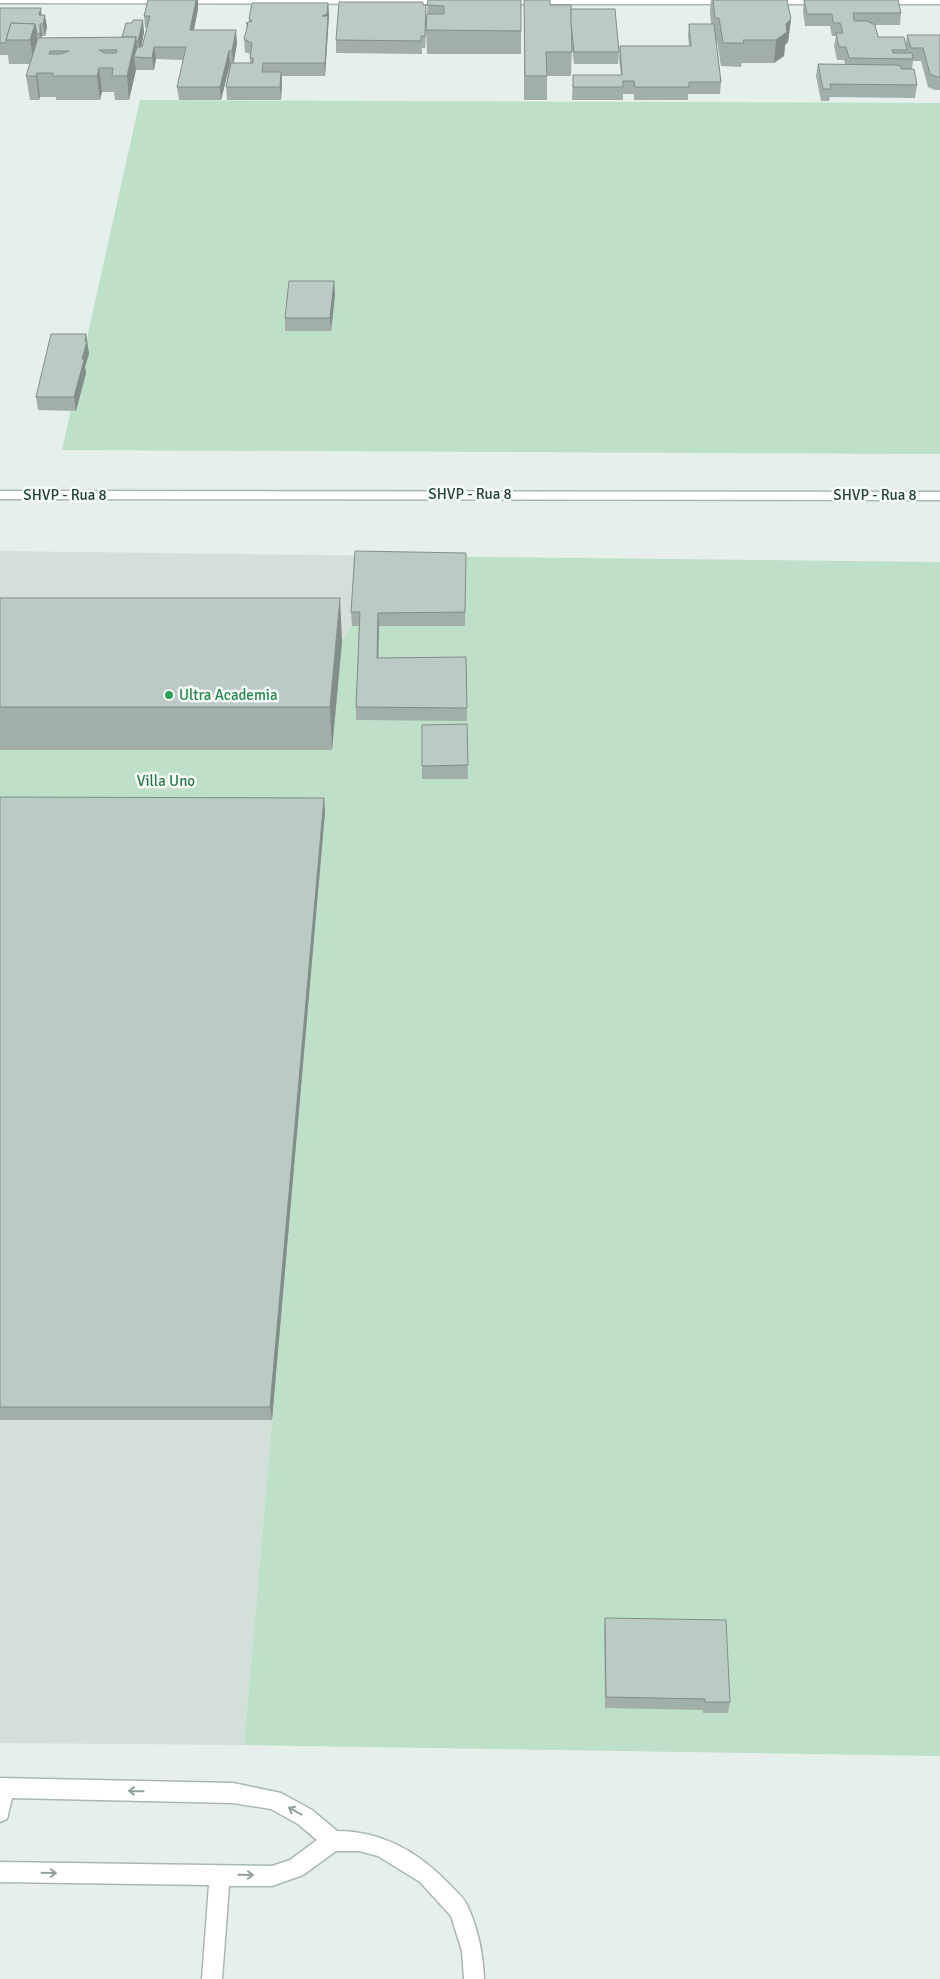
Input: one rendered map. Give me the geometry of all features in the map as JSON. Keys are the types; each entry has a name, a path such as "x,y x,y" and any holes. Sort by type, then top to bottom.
{"street":[{"path":"0,0 454,1"},
{"path":"492,1 834,1"},
{"path":"874,1 940,1"},
{"name":"SHVP - Rua 8","path":"0,495 940,496"},
{"path":"0,1812 2,1788 233,1792 274,1800 305,1817 333,1841"},
{"path":"0,1872 272,1876 296,1868 333,1841 359,1841 382,1847 427,1875 459,1910 472,1951 474,1979"},
{"path":"212,1979 220,1875"}],"shaded area":[{"path":"0,551 404,556 332,750 325,812 244,1745 0,1743"}],"green space":[{"path":"140,100 940,103 940,454 62,450"},
{"name":"Villa Uno","path":"404,556 940,562 940,1756 244,1745 325,812 0,811 0,750 332,749 342,641"}],"building":[{"path":"148,0 196,0 190,30 236,30 232,51 229,51 220,87 177,87 186,47 154,47 152,58 134,57 137,47 142,47 150,16 144,16"},
{"path":"428,0 521,0 521,31 426,30 427,14 444,14 444,6 427,5"},
{"path":"524,0 550,0 550,5 571,5 572,52 546,52 547,76 525,76"},
{"path":"713,0 787,0 791,19 786,24 787,32 776,40 743,40 744,43 723,43 719,18 715,18"},
{"path":"804,0 898,0 901,13 853,13 854,21 867,21 875,25 878,37 904,37 907,50 892,50 893,53 912,53 913,59 849,58 846,47 839,47 836,33 843,33 840,23 833,23 832,14 807,14"},
{"path":"339,2 423,2 423,5 426,5 425,36 421,36 421,41 336,40"},
{"path":"252,3 328,3 327,14 322,16 328,16 325,63 263,63 262,72 281,72 280,87 226,87 231,63 253,63 253,58 250,58 252,43 244,39 248,24 246,23 252,21 249,19"},
{"path":"0,8 41,8 39,15 45,15 43,24 40,24 40,34 37,34 35,24 11,23 6,43 0,43"},
{"path":"571,9 615,9 619,52 574,52"},
{"path":"133,20 143,20 138,41 136,41 136,37 122,37 126,23 132,23"},
{"path":"11,23 35,24 30,40 6,40"},
{"path":"689,24 714,24 721,82 689,82 689,87 635,87 634,81 623,81 623,87 573,87 573,75 622,75 620,46 691,46"},
{"path":"907,35 940,35 940,77 930,74 923,48 911,48"},
{"path":"136,37 127,76 112,76 113,68 99,68 97,76 53,76 53,73 37,73 36,76 26,76 38,38","holes":["99,50 117,50 116,53 104,53","50,51 69,51 61,54 49,54"]},
{"path":"818,64 901,66 901,69 914,69 917,85 830,84 831,89 823,89"},
{"path":"289,281 334,281 330,318 285,318"},
{"path":"51,334 86,334 85,341 87,341 82,359 84,360 74,397 36,397"},
{"path":"355,551 466,553 465,612 378,613 377,658 466,657 467,708 356,707 360,612 351,612"},
{"name":"Ultra Academia","path":"0,598 340,598 330,707 0,707"},
{"path":"467,724 468,765 422,766 422,725"},
{"path":"0,797 324,798 270,1407 0,1407"},
{"path":"605,1618 726,1620 730,1702 705,1702 705,1699 606,1697"}],"place":[{"name":"Ultra Academia","path":"169,695"}]}
